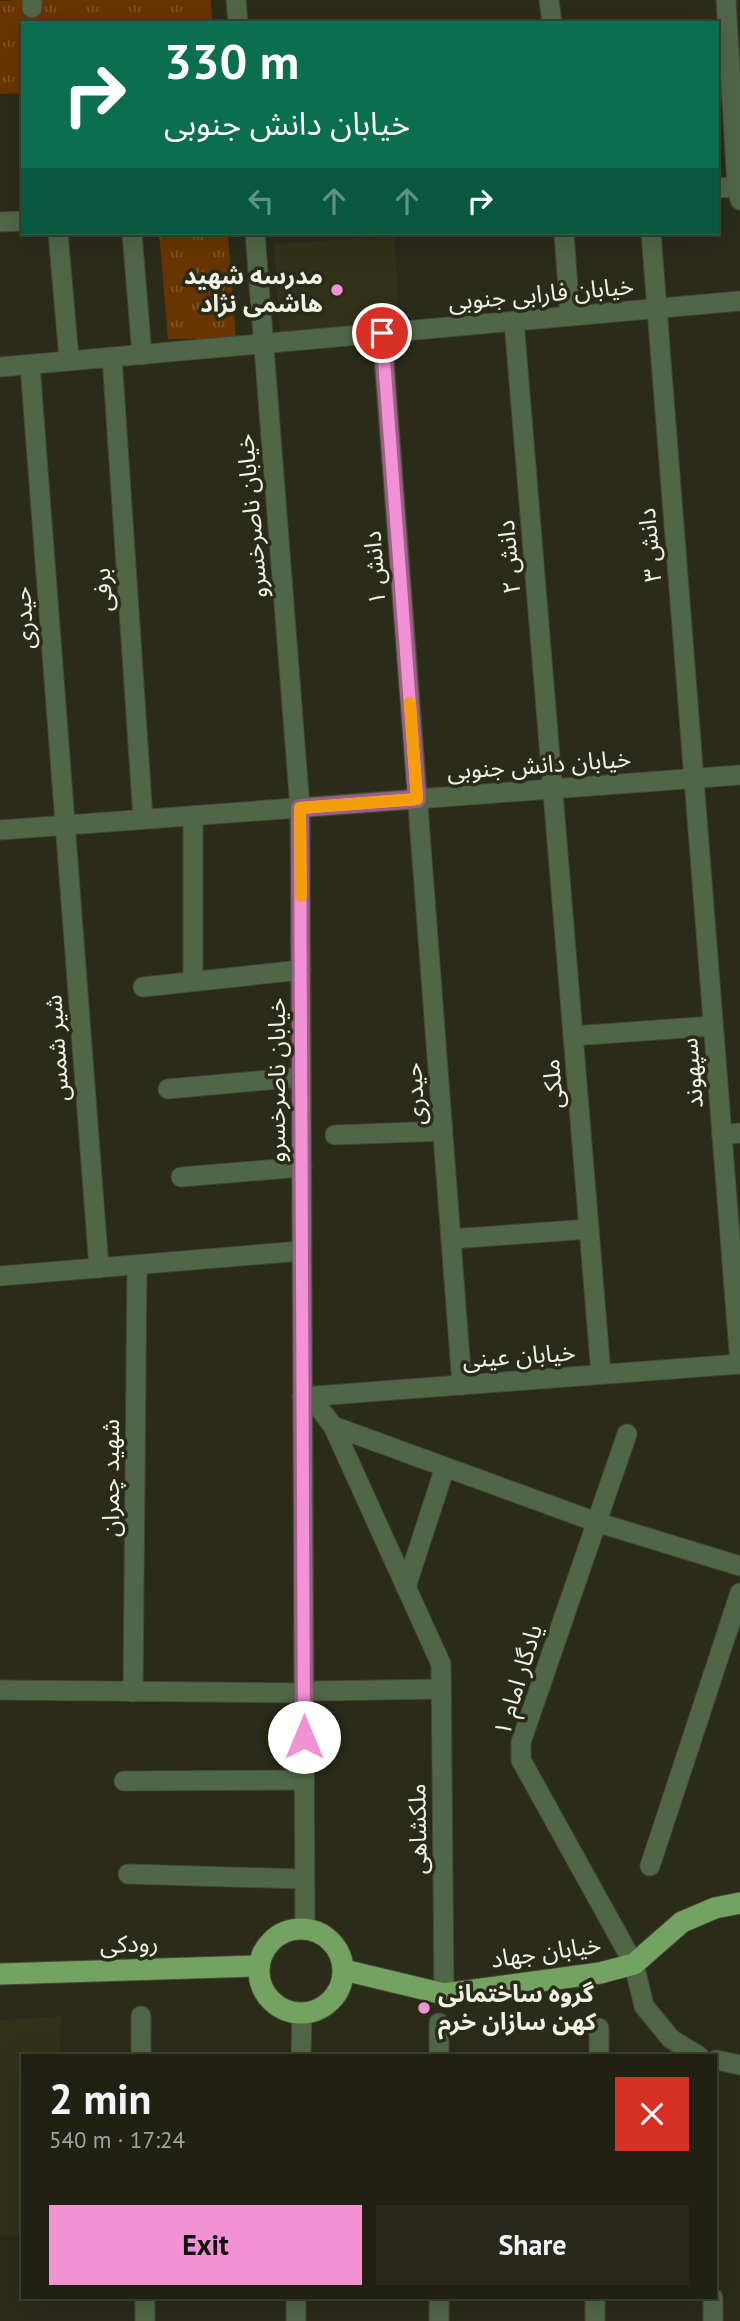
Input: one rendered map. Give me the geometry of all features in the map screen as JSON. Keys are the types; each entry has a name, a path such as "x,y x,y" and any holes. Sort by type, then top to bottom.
{"main road":[{"name":"خیابان جهاد","path":"344,1970 444,1994 600,1973 634,1964 682,1922 715,1908 740,1903"},
{"path":"305,1929 317,1932 336,1947 344,1970 342,1983 327,2005 302,2014 288,2012 275,2005 265,1994 260,1981 259,1966 270,1943 292,1930 305,1929"},
{"name":"رودکی","path":"0,1974 259,1966"}],"street":[{"path":"236,0 238,21"},
{"path":"549,0 552,21"},
{"path":"726,0 736,85 732,191"},
{"path":"0,222 21,220"},
{"path":"58,235 69,359"},
{"path":"132,235 142,355"},
{"name":"خیابان ناصرخسرو","path":"254,235 300,808 301,1251 311,1692 304,1780 305,1929"},
{"path":"564,235 570,316"},
{"name":"دانش ۳","path":"651,235 694,778"},
{"name":"خیابان فارابی جنوبی","path":"0,367 740,301"},
{"name":"دانش ۲","path":"514,321 553,789"},
{"name":"دانش ۱","path":"382,333 417,799"},
{"name":"برفی","path":"112,357 144,819"},
{"name":"حیدری","path":"30,365 65,825"},
{"name":"خیابان دانش جنوبی","path":"0,830 740,775"},
{"name":"سپهوند","path":"694,778 713,1026 731,1134 740,1364"},
{"name":"ملکی","path":"553,789 601,1374"},
{"name":"حیدری","path":"417,799 462,1385"},
{"path":"193,816 193,981"},
{"name":"شیر شمس","path":"65,825 99,1268"},
{"path":"142,987 301,971"},
{"path":"573,1035 713,1026"},
{"path":"168,1089 301,1077"},
{"path":"335,1135 443,1131"},
{"path":"181,1177 302,1167"},
{"path":"451,1239 589,1229"},
{"path":"0,1276 301,1251"},
{"name":"شهید چمران","path":"134,1692 137,1265"},
{"name":"خیابان عینی","path":"306,1397 740,1364"},
{"path":"306,1397 333,1426 406,1587"},
{"path":"333,1426 596,1522 740,1566"},
{"name":"یادگار امام ۱","path":"627,1434 521,1742 521,1760 634,1964 644,2006 671,2039 696,2054"},
{"path":"406,1587 445,1467"},
{"name":"ملکشاهی","path":"406,1587 441,1664 444,1994"},
{"path":"650,1866 740,1593"},
{"path":"0,1690 311,1692 441,1689"},
{"path":"124,1781 304,1780"},
{"path":"128,1874 304,1879"},
{"path":"301,2054 302,2014"},
{"path":"141,2016 141,2054"},
{"path":"439,2023 439,2054"},
{"path":"598,2054 599,2028"},
{"path":"717,2060 740,2065"},
{"path":"145,2299 145,2321"},
{"path":"296,2299 296,2321"},
{"path":"439,2299 439,2321"},
{"path":"595,2299 595,2321"},
{"path":"713,2299 713,2321"}],"shaded area":[{"name":"مدرسه شهید ه‍اشمی نژاد","path":"394,236 401,335 281,343 274,244"},
{"path":"61,2016 60,2054 21,2054 21,2234 0,2236 0,2020"}],"green space":[{"path":"211,0 212,21 21,21 21,93 0,94 0,1"},
{"path":"159,235 228,235 236,339 168,339"}],"slow traffic":[{"path":"301,896 300,808 417,799 410,703"}],"place":[{"name":"مدرسه شهید ه‍اشمی نژاد","path":"337,290"},
{"name":"گروه ساختمانی کهن سازان خرم","path":"424,2008"}],"route":[{"path":"304,1737 300,808 417,799 382,333"}]}
